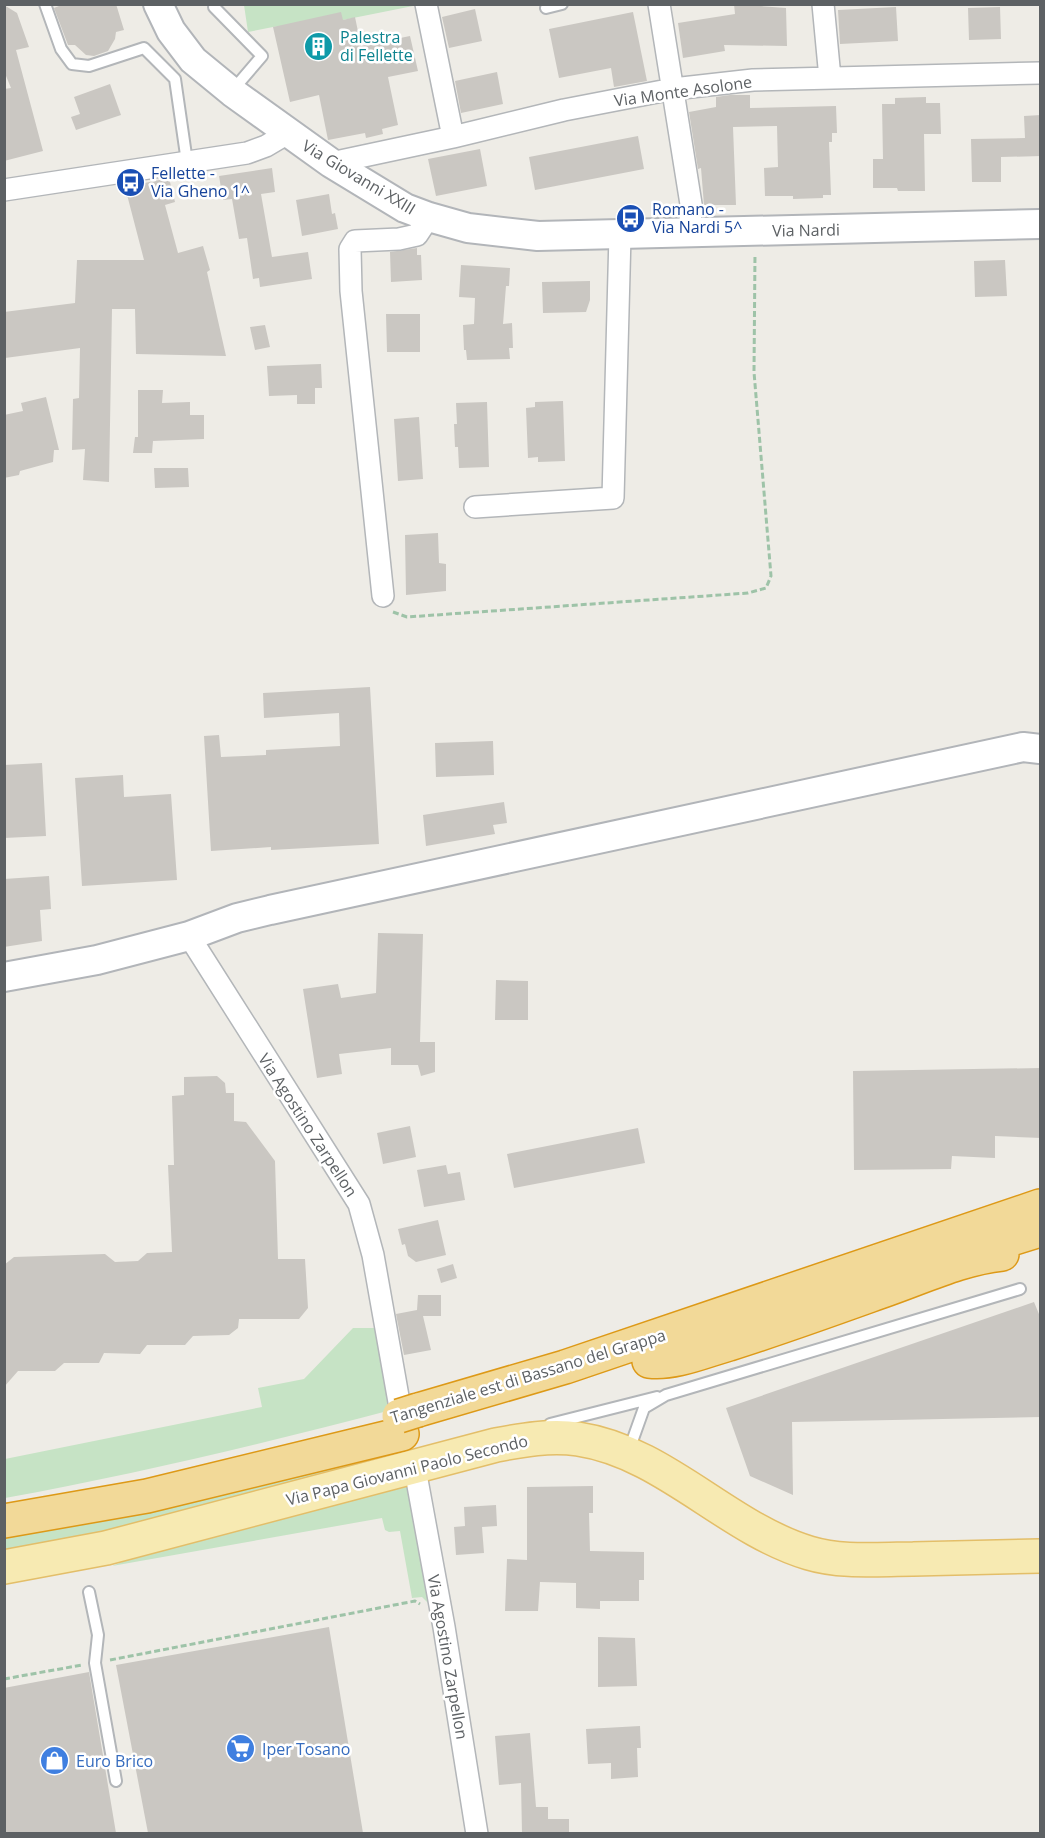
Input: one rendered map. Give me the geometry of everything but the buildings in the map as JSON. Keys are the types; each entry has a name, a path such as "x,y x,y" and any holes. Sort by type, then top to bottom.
{"highway":[{"path":"725,1314 749,1295 786,1274 1041,1186"},
{"name":"Tangenziale est di Bassano del Grappa","path":"4,1521 147,1496 407,1418 725,1314 1041,1206"},
{"name":"Tangenziale est di Bassano del Grappa","path":"4,1507 241,1458 407,1418 573,1385 1041,1230"},
{"path":"649,1361 676,1359 778,1329 984,1256 1041,1250"}],"main road":[{"name":"Via Papa Giovanni Paolo Secondo","path":"4,1568 106,1548 515,1441 549,1438 576,1439 603,1444 627,1453 661,1470 764,1534 816,1555 865,1560 1041,1556"}],"street":[{"name":"Via Giovanni XXIII","path":"158,4 171,31 183,48 199,65 232,92 331,163 405,208 429,217 417,235 399,239 355,241 350,249 351,291 383,596"},
{"path":"426,4 453,137"},
{"path":"659,4 691,204 690,233"},
{"path":"823,4 830,78"},
{"name":"Via Monte Asolone","path":"331,163 564,110 673,89 753,80 1041,73"},
{"path":"4,190 257,150 288,133"},
{"name":"Via Nardi","path":"429,217 468,228 514,235 620,235 1041,224"},
{"path":"475,507 613,498 620,235"},
{"path":"4,977 97,960 189,936 237,918 270,910 1035,743"},
{"name":"Via Agostino Zarpellon","path":"189,936 359,1204 373,1254 407,1418"},
{"name":"Via Agostino Zarpellon","path":"417,1480 444,1627 477,1833"}],"lane":[{"path":"45,4 61,49 72,64 88,66 144,48 175,79 187,162"},
{"path":"546,8 562,4"},
{"path":"214,7 262,56 232,92"},
{"path":"515,1441 544,1426 666,1395 1020,1289"},
{"path":"627,1453 644,1408 666,1395"},
{"path":"89,1592 98,1635 95,1663 116,1780"}],"path":[{"path":"383,596 392,612 407,617 748,593 766,588 771,576 754,372 756,231"},
{"path":"4,1679 415,1601 423,1609"}],"green space":[{"path":"413,4 413,6 343,20 273,27 248,32 244,5"},
{"path":"353,1328 383,1328 395,1409 201,1457 5,1498 5,1459 262,1407 258,1388 304,1379"},
{"path":"403,1446 405,1463 5,1557 5,1538 139,1512"},
{"path":"412,1481 430,1605 422,1597 412,1598 400,1531 385,1530 382,1518 112,1566 160,1547"}],"place":[{"name":"Palestra di Fellette","path":"319,46"},
{"name":"Fellette - Via Gheno 1^","path":"130,182"},
{"name":"Romano - Via Nardi 5^","path":"631,218"},
{"name":"Iper Tosano","path":"241,1749"},
{"name":"Euro Brico","path":"55,1761"}]}
